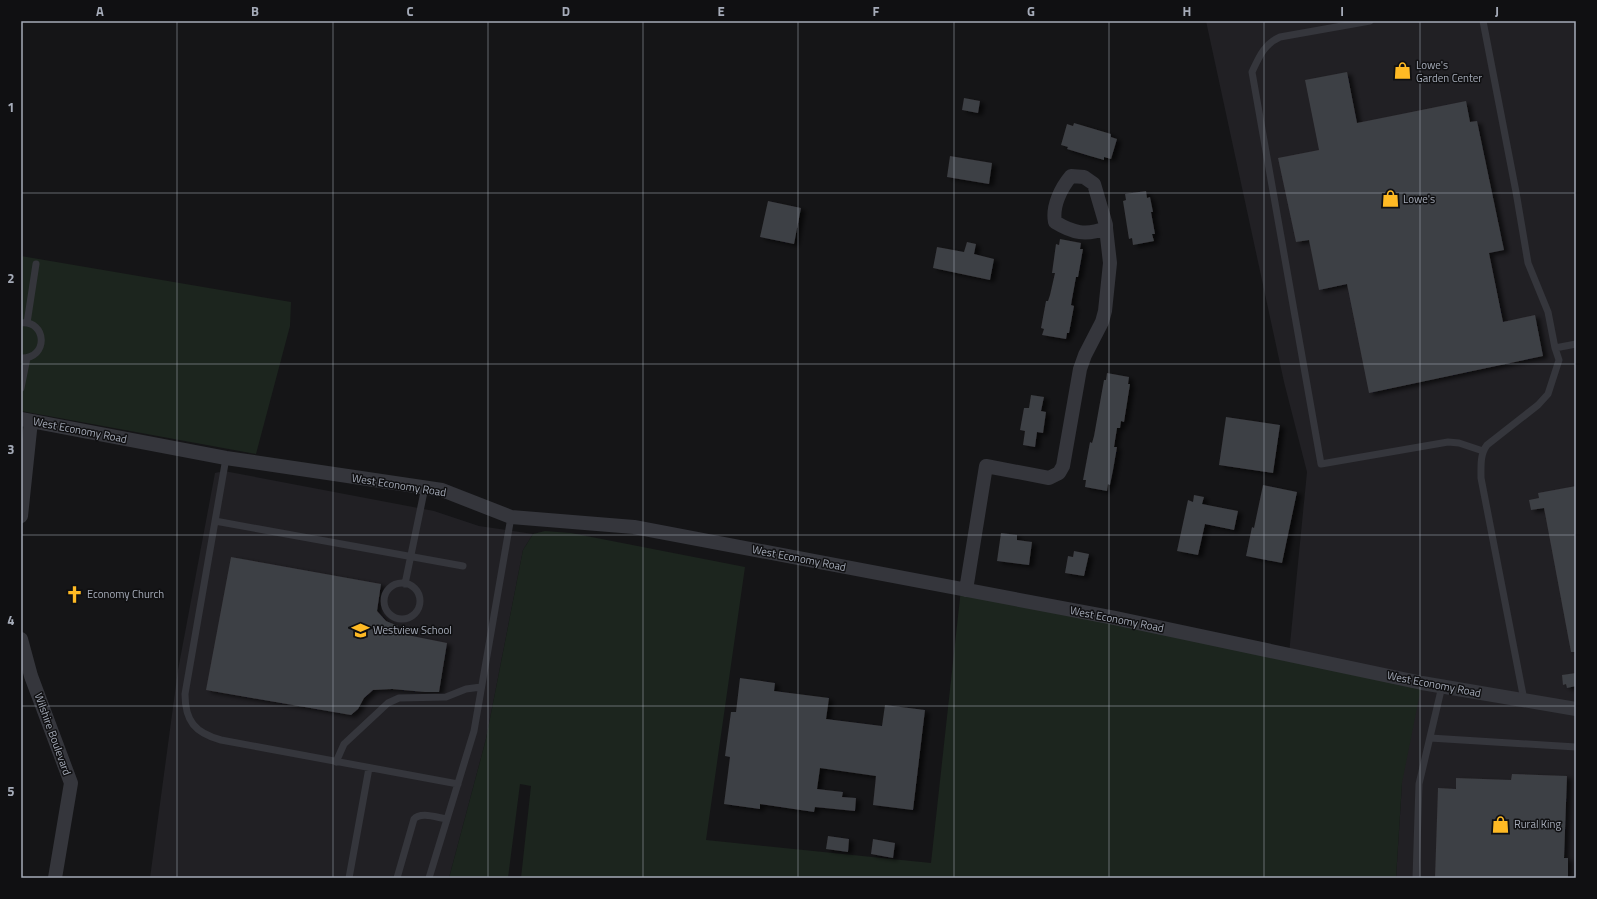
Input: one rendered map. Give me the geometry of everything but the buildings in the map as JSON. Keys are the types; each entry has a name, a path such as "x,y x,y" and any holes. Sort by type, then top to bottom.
{"street":[{"path":"966,590 986,466 1049,478 1059,473 1063,466 1080,368 1102,322 1105,311 1110,263 1106,228 1094,184 1084,176 1071,176 1063,186 1058,199 1054,216 1055,222 1066,229 1082,233 1091,234 1106,228"},
{"path":"21,516 24,418"},
{"name":"West Economy Road","path":"24,418 226,458 442,490 511,517 634,527 1115,618 1442,686 1576,709"},
{"name":"Wilshire Boulevard","path":"21,639 26,677 71,783 55,878"}],"lane":[{"path":"1370,21 1280,36 1272,40 1260,52 1252,72 1321,464 1448,442 1459,443 1483,451"},
{"path":"1482,21 1516,192 1528,263 1548,312 1555,348 1559,360 1548,394 1538,405 1493,441 1483,451 1481,478 1524,700"},
{"path":"21,388 24,358 37,352 42,342 38,330 34,326 24,323 36,264"},
{"path":"1555,348 1576,344"},
{"path":"226,458 185,694 185,706 190,718 200,732 209,737 458,784"},
{"path":"406,584 425,487"},
{"path":"429,878 474,731 511,517"},
{"path":"216,521 463,566"},
{"path":"406,584 411,586 419,594 420,606 417,611 408,618 396,618 391,615 385,605 386,594 394,586 406,584"},
{"path":"1416,878 1420,784 1442,686"},
{"path":"336,762 344,744 388,703 399,698 446,697 466,689 481,687"},
{"path":"1430,738 1576,747"},
{"path":"349,878 369,768"},
{"path":"397,878 414,819 417,816 422,815 447,819"}],"shaded area":[{"path":"1206,21 1576,21 1576,878 1396,878 1402,783 1289,654 1307,472 1284,382"},
{"path":"21,256 291,302 290,326 256,454 21,411"},
{"path":"224,471 434,511 479,526 533,534 523,550 486,739 449,878 150,878 178,670 215,473"},
{"path":"545,531 571,533 745,567 706,840 931,863 961,589 1422,683 1402,783 1396,878 521,878 531,786 520,784 508,878 449,878 486,739 523,550 533,534"}],"place":[{"name":"Lowe's Garden Center","path":"1403,71"},
{"name":"Lowe's","path":"1390,199"},
{"name":"Economy Church","path":"74,594"},
{"name":"Westview School","path":"360,630"},
{"name":"Rural King","path":"1501,824"}]}
